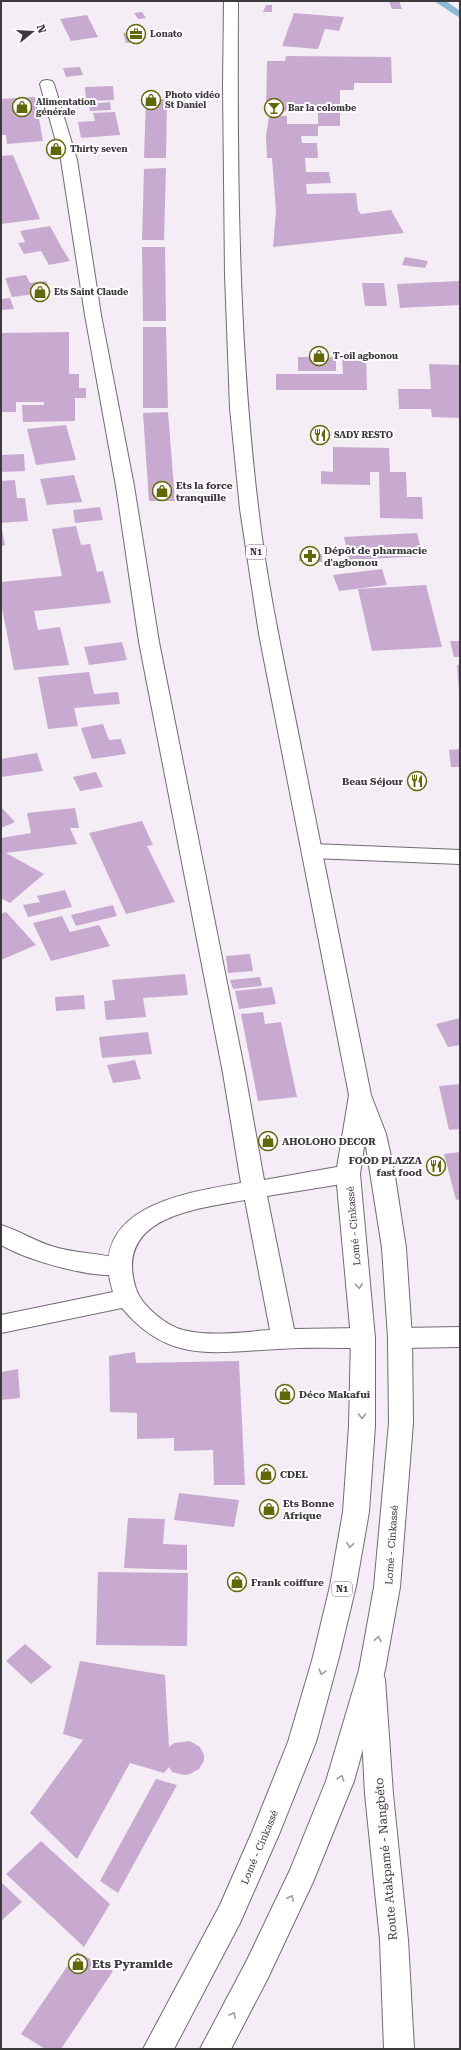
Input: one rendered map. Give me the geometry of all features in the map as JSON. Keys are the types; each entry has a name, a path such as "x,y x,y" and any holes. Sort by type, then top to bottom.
{"main road":[{"name":"N1","path":"231,1 231,187 240,416 249,509 268,634 360,1095"},
{"path":"48,84 69,160 91,308 126,486 149,642 234,1073 254,1189 284,1339"},
{"path":"312,851 460,857"},
{"name":"Lomé - Cinkassé","path":"158,2049 230,1914 266,1832 302,1742 326,1657 341,1593 356,1512 362,1426 363,1338 348,1174 360,1095"},
{"name":"Lomé - Cinkassé","path":"215,2049 257,1970 302,1873 340,1781 372,1670 387,1587 401,1423 400,1338 394,1248 382,1170 375,1134 360,1095"},
{"path":"348,1174 254,1189 189,1201 174,1206 145,1220 133,1230 122,1248 119,1267 127,1298 143,1317 166,1333 189,1341 212,1344 284,1339 363,1338"},
{"path":"1,1234 26,1247 68,1261 119,1267"},
{"path":"1,1324 127,1298"},
{"path":"400,1338 460,1336"},
{"name":"Route Atakpamé - Nangbéto","path":"372,1670 379,1794 394,1940 398,2049"}],"building":[{"path":"389,1 399,1 402,9 392,9"},
{"path":"266,5 272,5 272,12 263,12"},
{"path":"142,12 146,18 138,19 134,13"},
{"path":"294,13 344,17 339,31 325,29 318,49 282,46"},
{"path":"87,15 98,37 71,41 60,19"},
{"path":"139,32 142,42 126,43 123,33"},
{"path":"286,56 391,57 392,83 354,83 354,90 340,90 340,126 318,126 318,136 301,136 302,143 317,143 318,158 305,158 306,172 329,172 331,183 306,184 307,194 356,193 358,210 361,214 391,210 404,233 273,247 276,211 272,158 267,158 266,136 269,116 287,116 287,124 318,124 318,112 266,111 267,61 285,61"},
{"path":"80,67 83,75 66,77 63,68"},
{"path":"113,86 114,100 86,101 85,87"},
{"path":"35,97 43,141 7,144 6,135 1,135 1,99"},
{"path":"146,99 167,99 166,158 144,158"},
{"path":"110,102 111,110 90,111 89,104"},
{"path":"115,112 120,135 81,138 78,122 95,121 93,113"},
{"path":"13,155 40,219 1,224 1,156"},
{"path":"166,168 164,240 142,240 144,169"},
{"path":"50,226 70,261 49,265 41,251 24,254 18,243 25,242 20,231"},
{"path":"142,247 165,247 166,321 143,321"},
{"path":"405,257 428,261 425,268 402,265"},
{"path":"26,275 30,283 46,281 51,292 12,297 5,278"},
{"path":"460,281 460,305 400,308 397,284"},
{"path":"362,283 384,283 387,306 365,306"},
{"path":"10,298 14,309 1,310 1,299"},
{"path":"143,327 166,327 168,408 143,408"},
{"path":"69,332 69,374 79,374 79,388 86,388 86,398 75,398 75,421 23,422 22,405 44,405 44,402 16,402 16,412 1,412 1,333"},
{"path":"298,357 336,357 336,371 298,371"},
{"path":"342,358 366,358 367,390 276,390 276,374 343,374"},
{"path":"429,364 460,365 460,418 432,417 431,409 399,409 398,389 431,389"},
{"path":"168,412 175,501 149,501 143,413"},
{"path":"66,425 76,460 36,465 27,429"},
{"path":"333,447 389,448 390,472 406,472 407,497 422,497 423,519 380,518 379,472 370,472 370,485 321,484 321,471 333,472"},
{"path":"24,454 25,471 1,472 1,455"},
{"path":"74,475 82,502 47,505 40,479"},
{"path":"15,480 17,498 25,498 28,521 1,523 1,481"},
{"path":"100,507 103,520 75,523 73,510"},
{"path":"76,526 81,545 90,544 97,572 103,571 111,603 34,611 38,630 60,627 69,665 14,670 1,603 1,582 62,576 52,529"},
{"path":"1,530 5,545 1,546"},
{"path":"417,533 423,556 349,560 344,537"},
{"path":"299,554 322,554 322,562 299,561"},
{"path":"382,569 387,585 339,591 333,575"},
{"path":"426,585 442,647 372,651 358,589"},
{"path":"450,641 460,641 460,657 454,657"},
{"path":"122,642 127,660 89,665 84,647"},
{"path":"457,665 460,665 460,691 459,691"},
{"path":"89,672 94,694 118,692 120,704 74,708 78,726 48,729 38,677"},
{"path":"103,724 109,740 121,739 126,754 92,759 81,728"},
{"path":"460,749 460,767 451,767 449,750"},
{"path":"37,753 43,771 1,777 1,759"},
{"path":"96,772 103,787 80,791 73,777"},
{"path":"1,807 15,822 1,828"},
{"path":"75,808 79,828 70,828 77,844 6,853 44,874 10,903 1,898 1,838 31,833 27,813"},
{"path":"142,821 153,845 147,846 175,902 126,914 89,833"},
{"path":"65,890 72,907 28,917 23,905 40,902 37,896"},
{"path":"113,905 117,916 76,926 71,915"},
{"path":"6,912 36,945 1,960 1,914"},
{"path":"62,916 70,932 99,925 110,946 51,961 33,923"},
{"path":"250,954 253,971 228,973 226,956"},
{"path":"185,974 188,995 143,998 146,1017 106,1020 104,1001 115,1000 112,980"},
{"path":"260,977 262,986 233,989 230,980"},
{"path":"272,987 276,1004 239,1009 235,991"},
{"path":"84,995 85,1009 56,1011 55,997"},
{"path":"263,1012 265,1024 281,1022 297,1097 258,1101 241,1014"},
{"path":"460,1018 460,1045 448,1047 436,1024"},
{"path":"148,1032 152,1054 102,1058 99,1037"},
{"path":"135,1060 141,1079 113,1083 107,1065"},
{"path":"460,1084 460,1129 449,1130 439,1086"},
{"path":"460,1152 460,1199 456,1200 444,1154"},
{"path":"135,1352 136,1363 239,1361 245,1485 214,1485 213,1450 174,1451 174,1438 137,1439 137,1413 110,1412 109,1356"},
{"path":"18,1369 20,1398 1,1400 1,1372"},
{"path":"179,1493 239,1500 234,1527 174,1520"},
{"path":"128,1518 165,1519 163,1544 187,1545 187,1570 124,1568"},
{"path":"98,1572 188,1573 187,1646 96,1645"},
{"path":"25,1644 52,1667 31,1684 6,1661"},
{"path":"80,1661 165,1675 169,1747 174,1743 190,1741 200,1747 204,1755 204,1761 199,1769 190,1774 184,1775 172,1772 169,1767 164,1773 130,1763 77,1859 30,1813 83,1740 63,1734"},
{"path":"156,1779 177,1785 118,1893 100,1881"},
{"path":"41,1841 110,1904 84,1947 6,1874"},
{"path":"1,1882 22,1902 1,1921"},
{"path":"77,1952 113,1971 61,2049 45,2049 21,2034"}],"waterway":[{"path":"439,1 460,15"}],"place":[{"name":"Lonato","path":"136,34"},
{"name":"Photo vidéo St Daniel","path":"151,100"},
{"name":"Alimentation générale","path":"22,107"},
{"name":"Bar la colombe","path":"274,108"},
{"name":"Thirty seven","path":"56,149"},
{"name":"Ets Saint Claude","path":"40,292"},
{"name":"T-oil agbonou","path":"319,356"},
{"name":"SADY RESTO","path":"320,435"},
{"name":"Ets la force tranquille","path":"162,491"},
{"name":"Dépôt de pharmacie d'agbonou","path":"310,556"},
{"name":"Beau Séjour","path":"417,781"},
{"name":"AHOLOHO DECOR","path":"268,1141"},
{"name":"FOOD PLAZZA fast food","path":"436,1166"},
{"name":"Déco Makafui","path":"285,1394"},
{"name":"CDEL","path":"266,1474"},
{"name":"Ets Bonne Afrique","path":"269,1509"},
{"name":"Frank coiffure","path":"237,1582"},
{"name":"Ets Pyramide","path":"78,1964"}]}
